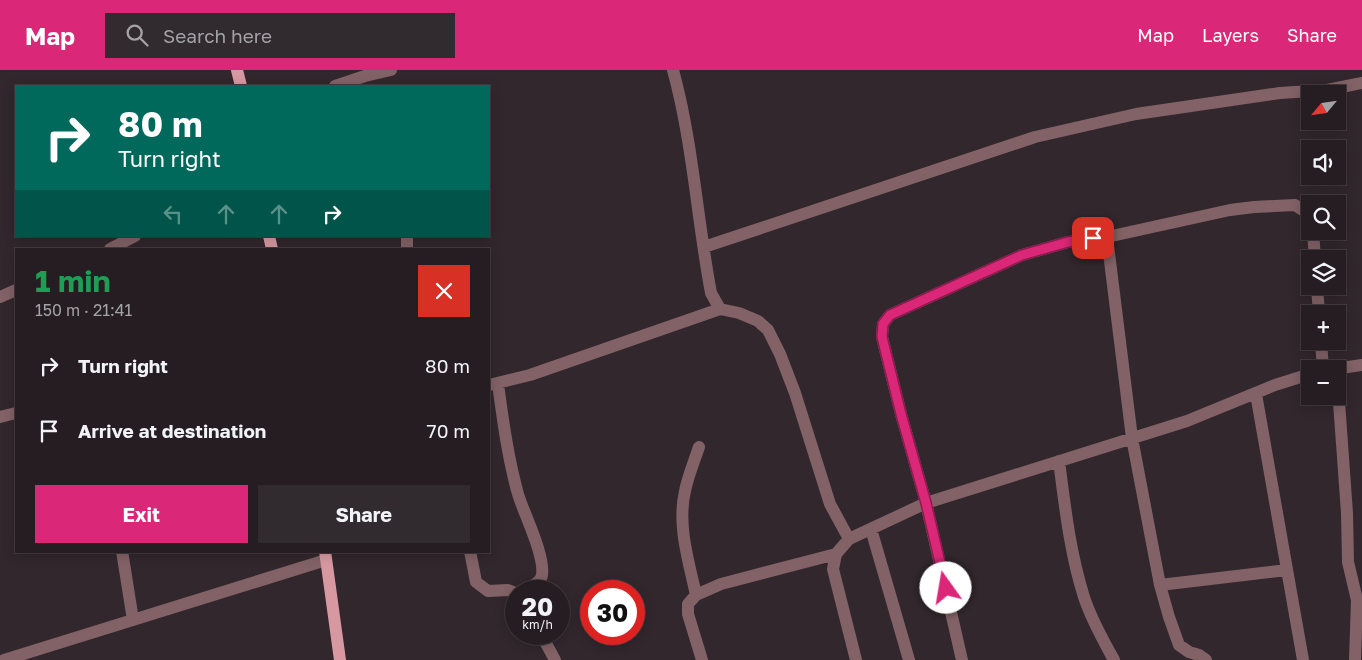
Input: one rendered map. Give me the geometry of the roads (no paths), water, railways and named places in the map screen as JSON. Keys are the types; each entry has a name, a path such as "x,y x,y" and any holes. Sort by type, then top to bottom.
{"main road":[{"path":"238,70 240,85"},
{"path":"326,556 340,660"}],"street":[{"path":"338,85 391,70"},
{"path":"673,70 694,178 711,293 720,309"},
{"path":"704,247 1035,137 1136,114 1280,93 1327,90 1362,83"},
{"path":"962,660 926,503 882,337 883,324 890,315 1022,255 1068,242 1107,237 1230,210 1295,205 1301,208"},
{"path":"112,248 134,237"},
{"path":"1107,237 1132,438 1160,585 1172,626 1180,645 1189,652 1199,655 1206,660"},
{"path":"0,297 15,290"},
{"path":"540,580 542,576 541,560 518,493 493,384 530,375 720,309 739,313 758,321 768,330 780,354 795,393 830,504 849,539"},
{"path":"1346,367 1362,365"},
{"path":"856,660 833,569 836,554 849,539 926,503 1194,419 1301,377"},
{"path":"1256,394 1303,660"},
{"path":"1339,405 1348,562 1357,600 1354,660"},
{"path":"0,417 15,413"},
{"path":"696,595 685,545 682,509 685,491 699,447"},
{"path":"1058,461 1071,547 1084,598 1114,660"},
{"path":"871,529 908,660"},
{"path":"122,553 133,620"},
{"path":"470,553 476,582 488,590 505,590"},
{"path":"702,660 688,614 688,604 696,595 721,584 836,554"},
{"path":"4,660 133,620 326,556"},
{"path":"1160,585 1287,570"},
{"path":"547,645 555,660"}]}
